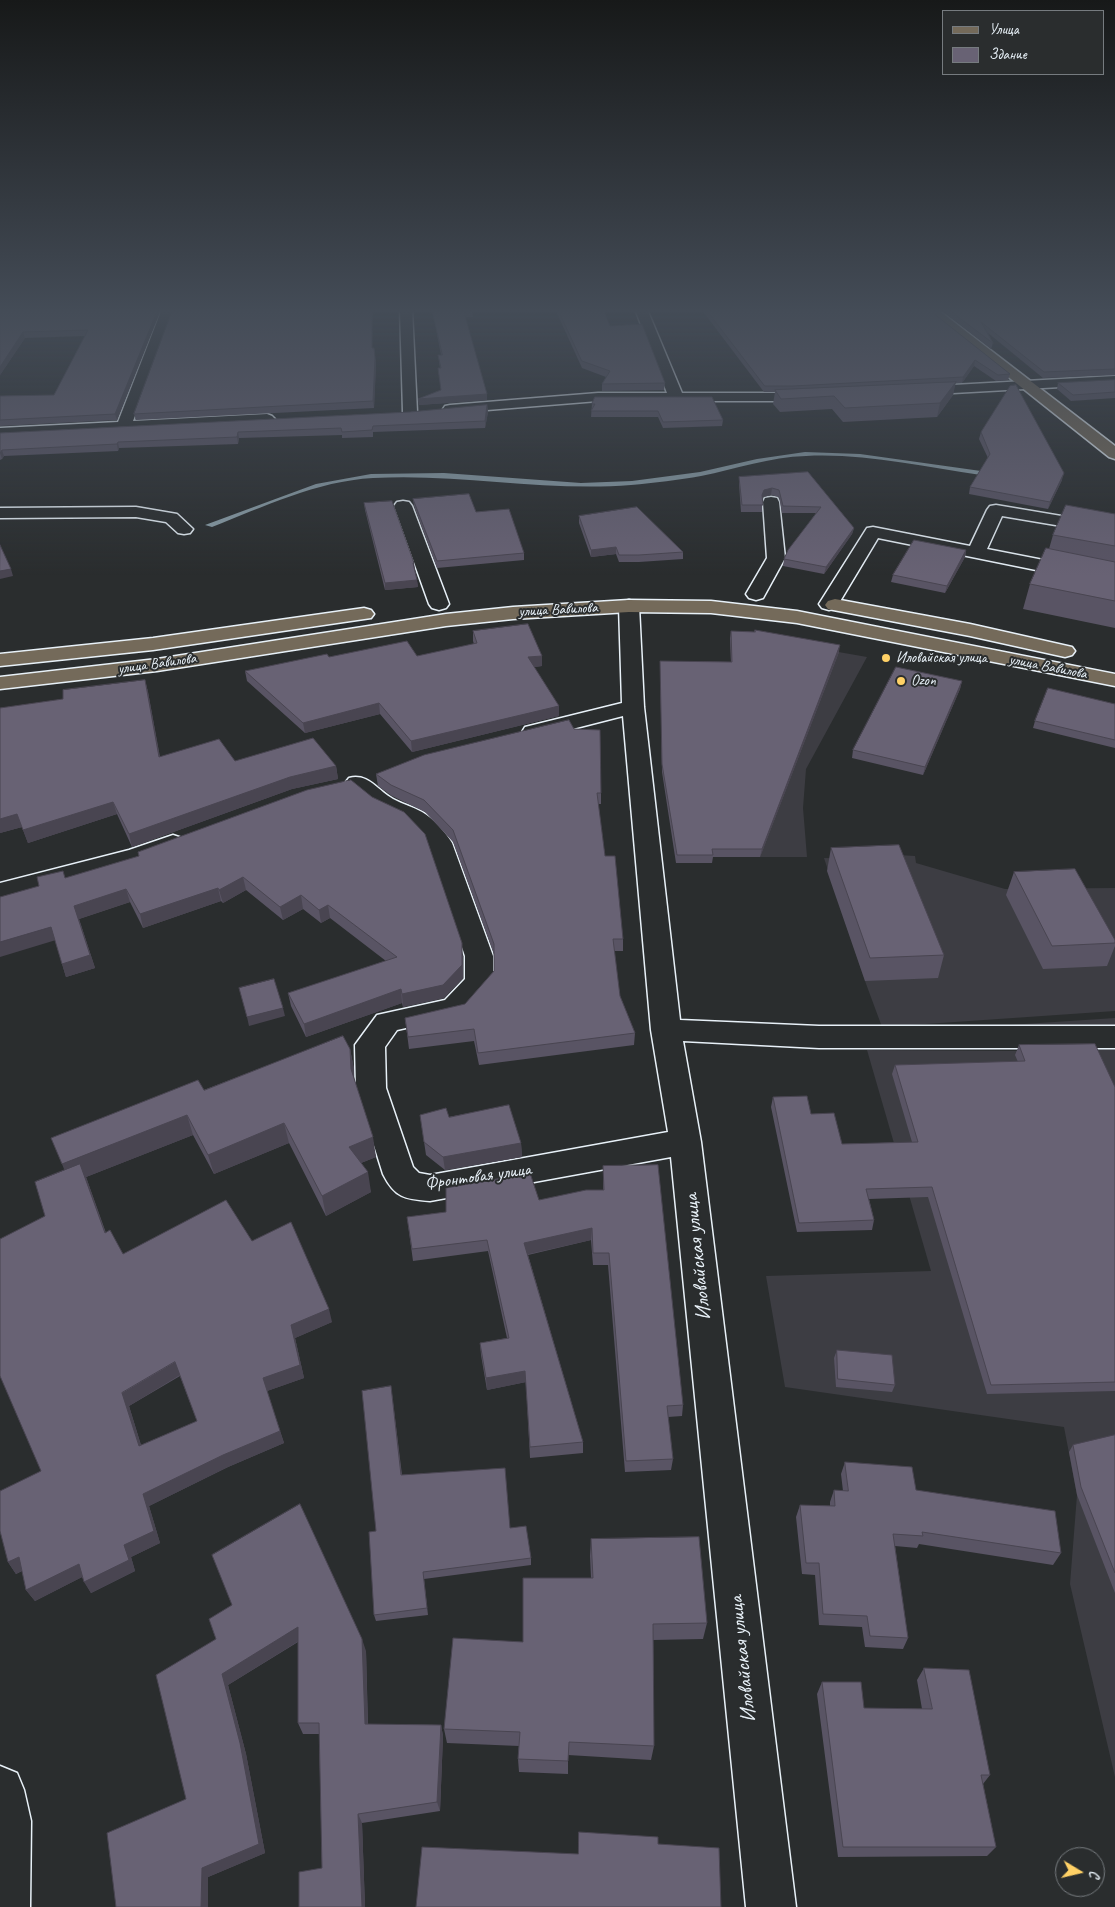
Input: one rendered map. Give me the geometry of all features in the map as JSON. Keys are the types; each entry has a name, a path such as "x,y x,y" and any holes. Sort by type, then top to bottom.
{"main road":[{"path":"1041,398 1115,454"},
{"name":"улица Вавилова","path":"0,660 152,644 439,604 564,592 631,590 756,594 829,604 970,630 1115,662"},
{"name":"улица Вавилова","path":"0,683 157,665 446,620 513,613 629,606 711,608 797,617 1115,680"}],"street":[{"path":"124,426 135,398"},
{"path":"391,413 415,412 414,398"},
{"path":"439,410 586,398"},
{"path":"0,433 282,418"},
{"path":"756,594 776,558 771,502"},
{"path":"403,506 439,604"},
{"path":"977,551 996,510 1115,530"},
{"path":"0,513 136,512 172,518 184,529"},
{"path":"829,604 873,532 977,551 1115,580"},
{"name":"Иловайская улица","path":"629,606 634,707 666,1030 685,1142 771,1907"},
{"path":"516,736 634,707"},
{"name":"Фронтовая улица","path":"359,781 383,803 415,818 440,843 479,956 478,982 454,1008 387,1022 370,1045 372,1088 399,1174 410,1186 430,1188 685,1142"},
{"path":"0,891 137,856 193,835"},
{"path":"666,1030 819,1037 1115,1037"},
{"path":"0,1790 7,1821 5,1907"}],"shaded area":[{"path":"730,638 770,640 867,657 806,769 803,808 807,857 744,857 734,754"},
{"path":"865,853 915,856 916,863 1005,889 1115,888 1115,1011 882,1027 824,858 865,859"},
{"path":"1115,1018 1115,1777 1070,1584 1077,1495 1064,1427 785,1387 766,1276 931,1271 867,1050 1019,1051 1009,1025"}],"building":[{"path":"0,398 122,398 115,414 0,420"},
{"path":"140,398 373,398 373,401 134,414"},
{"path":"595,398 712,398 723,420 663,422 658,411 591,411 595,404 592,404"},
{"path":"836,398 944,398 940,403 845,408"},
{"path":"1002,398 1023,398 1064,473 1050,502 970,487 990,454 981,432"},
{"path":"487,405 485,421 373,426 372,430 342,432 341,428 238,432 237,437 118,442 117,444 2,450 0,453 0,433 410,412"},
{"path":"808,472 854,528 826,567 784,559 788,550 821,507 783,506 779,490 772,488 764,490 762,495 763,505 742,505 739,477"},
{"path":"469,494 476,512 509,509 524,553 437,561 413,499"},
{"path":"392,501 414,563 417,580 385,583 364,503"},
{"path":"1066,505 1115,514 1115,546 1053,535"},
{"path":"637,507 683,552 619,555 616,547 591,550 579,516"},
{"path":"914,540 966,550 947,586 893,575"},
{"path":"0,545 11,569 0,571"},
{"path":"1046,548 1115,562 1115,601 1030,584"},
{"path":"528,624 542,656 528,657 559,706 411,741 379,703 303,723 245,671 327,654 329,657 407,641 417,656 477,643 473,631"},
{"path":"755,630 840,645 762,849 712,849 713,855 677,855 662,764 660,661 732,662 731,631 755,632"},
{"path":"896,667 962,681 925,767 853,750"},
{"path":"145,680 159,757 219,739 235,761 313,738 336,766 290,777 129,834 113,802 23,830 17,814 0,819 0,708 63,699 63,690"},
{"path":"1048,688 1115,704 1115,740 1035,721"},
{"path":"569,720 574,729 600,730 601,793 597,793 605,856 615,856 623,939 613,939 620,996 635,1033 478,1053 474,1029 408,1037 405,1018 465,1004 494,971 494,944 453,830 424,800 391,785 376,774 424,755"},
{"path":"351,780 372,797 404,812 425,834 462,943 462,965 443,985 402,994 401,989 304,1024 288,993 397,957 328,905 319,910 301,895 280,907 243,877 219,890 218,888 140,914 126,889 74,906 90,955 62,964 51,927 0,942 0,897 39,886 37,877 63,871 65,878 139,856 138,852 307,790"},
{"path":"899,845 944,955 870,958 831,848"},
{"path":"1075,869 1115,943 1052,946 1014,872"},
{"path":"274,979 283,1008 247,1017 239,988"},
{"path":"343,1036 350,1049 351,1069 373,1137 349,1147 368,1172 322,1196 284,1123 208,1155 187,1115 62,1164 51,1138 198,1080 204,1090"},
{"path":"1095,1044 1115,1087 1115,1382 991,1385 932,1187 866,1189 874,1220 799,1223 773,1097 807,1096 811,1114 834,1113 842,1144 918,1142 895,1065 1025,1061 1019,1045"},
{"path":"509,1105 521,1143 443,1157 424,1142 420,1115 446,1108 449,1117"},
{"path":"80,1164 105,1233 110,1230 123,1254 226,1200 252,1241 291,1222 329,1309 291,1325 300,1365 263,1378 280,1431 223,1455 143,1494 154,1531 124,1545 129,1560 84,1582 79,1564 26,1590 19,1557 8,1562 0,1531 0,1491 41,1471 0,1376 0,1239 45,1216 35,1182","holes":["175,1362 197,1421 139,1446 122,1393"]},
{"path":"658,1165 683,1405 667,1406 673,1459 626,1461 609,1253 593,1253 592,1228 524,1243 583,1442 530,1447 525,1371 486,1378 480,1343 509,1338 487,1240 412,1249 407,1217 446,1212 446,1188 530,1173 539,1200 586,1190 604,1190 603,1166"},
{"path":"837,1350 892,1355 895,1385 838,1379"},
{"path":"391,1386 401,1475 505,1468 510,1528 526,1526 531,1558 423,1572 427,1608 374,1615 369,1532 376,1531 362,1391"},
{"path":"1115,1435 1115,1573 1081,1487 1073,1445"},
{"path":"845,1462 912,1467 916,1490 1055,1511 1061,1553 922,1532 923,1536 893,1534 908,1638 870,1636 867,1616 823,1614 819,1563 806,1563 800,1505 835,1506 834,1490 848,1491"},
{"path":"300,1504 362,1639 365,1724 441,1725 437,1802 358,1814 362,1907 299,1907 299,1872 322,1868 319,1723 298,1723 298,1627 222,1674 240,1743 259,1844 202,1868 201,1907 116,1907 107,1833 186,1799 156,1675 216,1639 209,1619 232,1605 212,1555"},
{"path":"699,1537 707,1623 653,1624 654,1746 569,1742 568,1761 518,1759 520,1732 444,1729 453,1638 523,1642 523,1578 593,1578 591,1539"},
{"path":"924,1668 969,1670 990,1775 981,1775 996,1847 843,1847 822,1682 861,1682 864,1708 932,1709"},
{"path":"579,1832 658,1837 658,1844 719,1848 721,1907 416,1907 422,1847 578,1854"}],"waterway":[{"path":"209,525 318,485 371,476 444,475 581,485 632,483 700,474 757,461 805,454 860,456 981,473"}],"place":[{"name":"Иловайская улица","path":"886,658"},
{"name":"Ozon","path":"901,681"}]}
